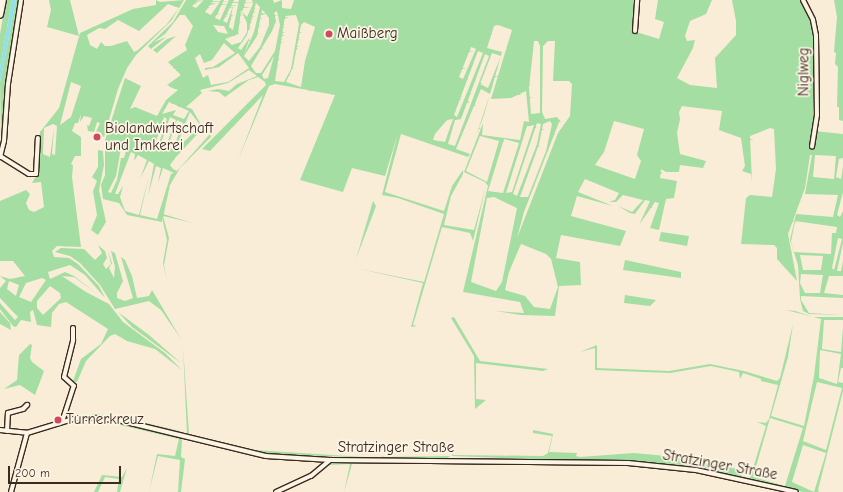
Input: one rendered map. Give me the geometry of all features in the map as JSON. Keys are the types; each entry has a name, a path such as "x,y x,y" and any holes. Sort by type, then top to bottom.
{"main road":[{"path":"0,14 2,0"}],"street":[{"path":"21,0 0,157 29,174 36,174 38,138"},
{"path":"635,31 637,0"},
{"name":"Niglweg","path":"802,0 813,20 816,35 817,115 812,147"},
{"path":"62,422 74,386 64,376 73,340 73,328"},
{"path":"7,432 8,413 23,409 27,405"},
{"name":"Stratzinger Straße","path":"0,430 27,434 62,422 85,417 122,421 253,453 330,460 628,463 696,470 796,492"},
{"path":"11,492 27,434"},
{"path":"276,492 311,476 330,460"}],"green space":[{"path":"6,0 12,0 0,68 0,34"},
{"path":"16,0 19,0 8,67 1,138 0,82"},
{"path":"49,0 70,0 79,36 47,27 51,10"},
{"path":"156,0 160,2 184,0 171,21 136,55 127,68 118,89 104,137 96,132 100,123 97,122 94,132 88,131 87,125 89,126 92,118 84,116 80,122 81,114 78,123 75,123 72,131 81,137 81,156 75,156 71,164 73,165 72,177 81,247 57,246 52,251 54,257 69,258 78,264 99,286 105,298 85,275 70,265 48,272 50,279 65,272 74,276 97,294 74,277 62,276 86,292 109,304 123,322 165,353 182,370 155,349 127,341 115,334 110,336 86,361 77,382 73,381 81,359 101,344 108,329 66,302 59,304 52,313 51,327 37,325 33,310 30,312 31,322 21,320 16,327 13,326 0,309 0,303 15,320 18,317 0,298 0,288 6,281 0,276 10,279 25,276 13,261 0,261 0,201 26,190 30,194 26,203 29,210 34,212 44,207 41,182 32,183 39,171 40,132 59,108 80,33 133,9 156,5","holes":["168,4 179,8 167,24 134,52 127,41 111,46 105,46 101,42 97,49 90,45 87,35 99,28 105,29 118,20 139,31","71,82 81,86 71,117 60,125","53,124 57,126 55,155 52,154 54,128 50,157 43,154 44,128","42,278 46,280 31,302 19,297 26,283","9,281 19,285 16,296 7,289","50,286 60,293 61,298 43,315 37,308 37,301"]},
{"path":"186,0 197,0 192,6 196,8 204,0 213,0 205,12 211,15 221,0 224,0 215,18 220,20 229,0 234,0 223,21 227,23 233,6 229,27 233,30 239,0 246,0 242,12 247,17 253,4 252,0 273,0 274,3 282,0 282,8 291,9 294,0 635,0 633,31 659,39 664,22 655,19 658,0 712,0 706,14 690,21 685,36 687,41 695,40 693,48 677,78 690,85 717,88 715,58 736,35 736,21 732,0 801,0 811,21 815,35 814,131 843,134 843,158 839,159 836,177 841,179 843,166 843,192 837,215 840,217 843,211 843,243 837,271 841,271 843,261 843,276 829,276 824,293 843,295 843,298 801,296 801,300 809,313 843,315 809,314 803,311 800,299 798,265 790,240 796,214 833,217 838,195 805,194 812,155 810,155 805,188 788,234 797,281 777,259 777,248 774,245 741,244 746,198 750,195 772,197 776,169 774,129 770,128 750,136 752,182 751,174 742,171 745,166 741,138 719,130 722,111 682,106 679,112 680,119 677,133 680,154 706,161 703,168 680,165 679,172 666,172 661,169 660,178 677,181 674,198 666,199 659,230 650,228 659,203 655,202 639,225 650,201 645,200 635,214 630,213 618,206 632,212 643,200 623,195 616,202 609,202 615,200 619,193 585,179 578,192 613,206 577,196 571,216 626,231 620,246 561,235 556,258 580,262 581,285 559,286 555,316 521,315 495,311 524,313 520,302 463,292 488,186 485,182 464,172 483,123 482,135 520,140 524,121 529,122 526,91 511,98 491,99 512,30 498,25 494,26 487,48 502,52 501,56 492,53 480,84 488,88 501,57 490,94 481,89 456,149 470,154 468,157 401,134 385,192 444,211 452,186 463,170 463,174 451,196 444,225 474,230 486,186 473,241 470,233 442,227 413,325 417,326 411,327 423,283 355,268 424,282 444,214 398,198 382,195 398,133 385,176 352,168 343,192 300,180 335,95 275,84 269,86 238,160 263,95 210,151 202,149 266,85 265,82 258,77 249,80 225,97 219,92 208,91 218,89 229,91 237,84 257,76 249,70 228,83 200,90 202,93 186,107 192,109 203,128 170,165 173,169 177,171 210,134 211,137 180,168 170,185 162,222 127,215 119,203 103,199 101,185 105,175 105,140 125,78 141,86 130,109 135,107 157,116 166,100 178,90 167,85 181,75 168,62 187,50 185,45 193,26 185,15 180,15 165,34 154,42 166,37 151,49 148,46 173,22","holes":["256,3 260,7 254,32 244,55 250,37 241,50 238,48 247,35","262,9 269,18 269,25 260,47 249,61 244,56 257,36","241,10 247,23 247,32 241,42 232,45 225,39 238,34","277,11 280,25 275,51 261,73 256,73 251,66 272,31 276,21 274,13","296,15 299,24 291,69 284,82 275,81 285,16","304,22 315,27 305,61 301,87 286,82 293,67 301,25","213,25 224,26 228,34 218,32","534,41 538,41 540,46 540,113 531,114 529,88","548,41 555,41 553,81 569,81 572,84 570,116 558,133 517,238 524,212 559,122 561,122 557,117 545,119 542,112 543,46","224,43 235,53 213,67 205,68 205,70 219,67 238,53 249,68 228,82 211,85 208,75 203,78 195,58 200,54 204,63 212,60","471,47 476,49 463,79 459,77","478,51 483,53 457,117 454,115","485,54 489,56 455,146 448,144 455,120 461,119","274,56 268,78 264,79 262,75","169,102 189,111 184,119 173,115 176,110 162,114","190,112 201,126 176,149 183,129","164,117 167,119 159,143 156,141","170,117 176,120 166,146 161,143","453,119 445,142 433,140 435,134 447,120","177,120 183,123 173,149 168,146","550,121 552,124 546,151 528,197 520,197 539,144 543,124","614,121 644,129 637,155 641,161 635,179 595,165 604,152","537,123 541,124 537,144 517,196 513,194","534,125 512,192 506,193 527,126","480,136 499,141 487,182 466,171","504,139 519,143 503,193 488,191","121,148 126,151 124,158 121,158 117,180 111,193 108,192 116,176","131,152 135,154 134,161 138,155 147,160 140,179 149,161 154,164 148,196 156,166 161,168 158,183 163,168 174,173 171,174 157,219 140,215 149,176 139,215 125,211 120,197 123,186 118,194 115,194","815,155 836,156 834,179 813,177","494,197 517,208 502,282 496,291 471,282 487,198","795,221 837,227 836,233 832,233 831,254 794,252 791,242","838,238 842,239 834,270 832,268","521,244 546,254 551,259 558,287 550,309 534,307 525,296 505,290 509,272","800,255 823,256 821,270 803,270","801,274 823,275 820,293 805,293 800,283"]},
{"path":"834,0 843,0 843,121 839,120 839,107 837,107 838,67 835,64 836,53 834,52 837,17"},
{"path":"176,36 157,53 153,50 167,39"},
{"path":"490,94 484,115 476,136"},
{"path":"98,150 103,151 104,165 99,190 106,222 98,235 91,230 97,215 93,191 97,181 92,177 98,167"},
{"path":"373,201 376,206 356,259"},
{"path":"163,214 193,223 163,216"},
{"path":"163,216 169,238 164,265 167,282 163,263 167,240"},
{"path":"661,232 689,236 687,246 659,241"},
{"path":"98,245 105,251 107,258 103,264 106,269 111,264 108,251 112,263 109,268 114,278 115,267 111,251 115,253 123,281 117,293 117,298 125,301 133,298 121,257 125,260 132,276 137,298 149,296 152,290 181,339 161,310 149,301 115,309 100,285 80,263 70,256 55,252 61,248 84,249 95,260 102,253"},
{"path":"625,260 681,272 681,278 623,270"},
{"path":"625,295 656,300 650,306 624,303"},
{"path":"786,310 795,311 812,317"},
{"path":"0,312 10,323 11,330 0,324"},
{"path":"118,312 149,335 181,363 132,327"},
{"path":"454,317 480,361 548,369 543,371 476,363 476,399 486,400 475,409 474,356 451,318"},
{"path":"813,317 843,317 843,320 824,320 822,349 841,352 843,327 843,368 841,368 838,382 843,383 843,391 818,490 819,492 814,492 803,492 732,475 660,464 452,456 456,437 453,455 543,456 548,453 552,436 533,433 533,430 553,434 549,452 577,453 576,456 580,457 634,453 677,457 743,470 741,476 750,478 766,426 757,422 766,423 769,419 778,385 761,381 761,379 743,373 740,379 739,372 711,366 670,373 595,370 595,348 580,352 597,345 597,368 669,371 710,364 744,371 777,381 780,378 793,324 788,357 771,416 804,426 814,376 821,319","holes":["820,350 841,354 837,384 819,378","817,382 842,388 826,450 803,441","770,418 803,428 785,486 753,477","803,445 826,453 814,492 792,482"]},
{"path":"30,344 32,345 30,358 32,362 44,371 35,395 20,385 4,389 17,380 19,355"},
{"path":"183,346 189,434 254,450 379,458 267,454 187,435"},
{"path":"96,414 121,417 184,432 85,415"},
{"path":"95,419 122,423 253,455 326,462 266,458 182,439 181,457 185,459 181,492 178,492 180,460 158,456 149,492 157,454 175,456 179,439"},
{"path":"382,456 450,456 446,459 384,460"},
{"path":"333,462 414,463 352,464 344,492 350,464 328,465"},
{"path":"127,468 120,492 117,492 119,479 105,477 98,492 94,492 102,475 122,477"}],"water":[{"path":"12,0 16,0 0,82 0,68"}],"place":[{"name":"Maißberg","path":"329,34"},
{"name":"Biolandwirtschaft und Imkerei","path":"97,137"},
{"name":"Turnerkreuz","path":"58,420"}]}
